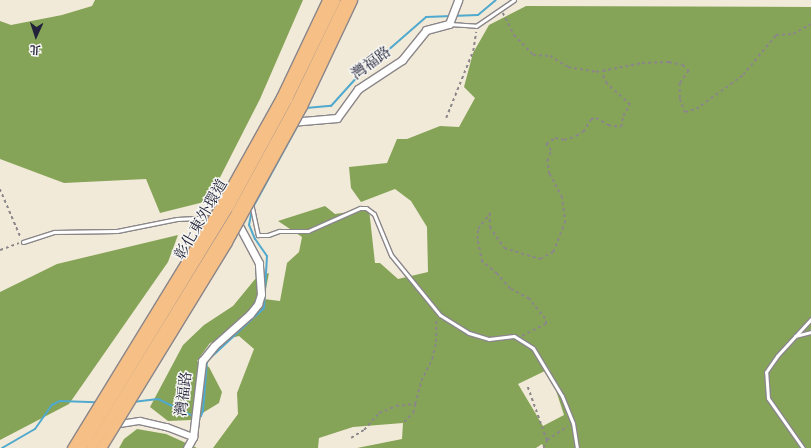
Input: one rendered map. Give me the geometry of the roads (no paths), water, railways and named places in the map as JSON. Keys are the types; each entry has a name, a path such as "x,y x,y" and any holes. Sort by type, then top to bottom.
{"main road":[{"path":"72,448 222,203 281,96 327,0"},
{"name":"彰化東外環道","path":"81,448 229,206 287,99 335,0"},
{"name":"彰化東外環道","path":"93,448 236,212 296,104 345,0"},
{"path":"101,448 227,242 302,106 352,0"}],"street":[{"path":"449,24 458,0"},
{"name":"灣福路","path":"93,448 102,434 115,424 140,421 167,427 193,437 202,361 214,346 250,314 258,304 261,294 259,263 236,222 238,199 273,137 282,125 308,120 337,118 358,89 402,60 426,30 449,24"},
{"name":"灣福路","path":"236,222 246,200 285,130 289,126 308,120"},
{"path":"187,448 193,437"}],"lane":[{"path":"449,24 476,26 514,0"},
{"path":"246,200 252,204 258,235 268,235 279,231 308,231 360,208 366,208 374,214 391,255 440,315 469,333 490,339 514,336 533,348 543,362 573,423 577,448"},
{"path":"23,242 54,232 117,231 177,219 206,216 236,222"},
{"path":"803,448 768,398 766,372 811,319"},
{"path":"795,336 811,332"}],"waterway":[{"path":"301,119 306,108 331,106 355,79 426,17 478,15 496,0"},
{"path":"197,416 201,416 203,411 207,361 264,308 267,256 255,239 249,225 252,209 299,123"},
{"path":"133,402 158,399 193,416"},
{"path":"2,448 35,429 52,405 60,401 96,402"}]}
